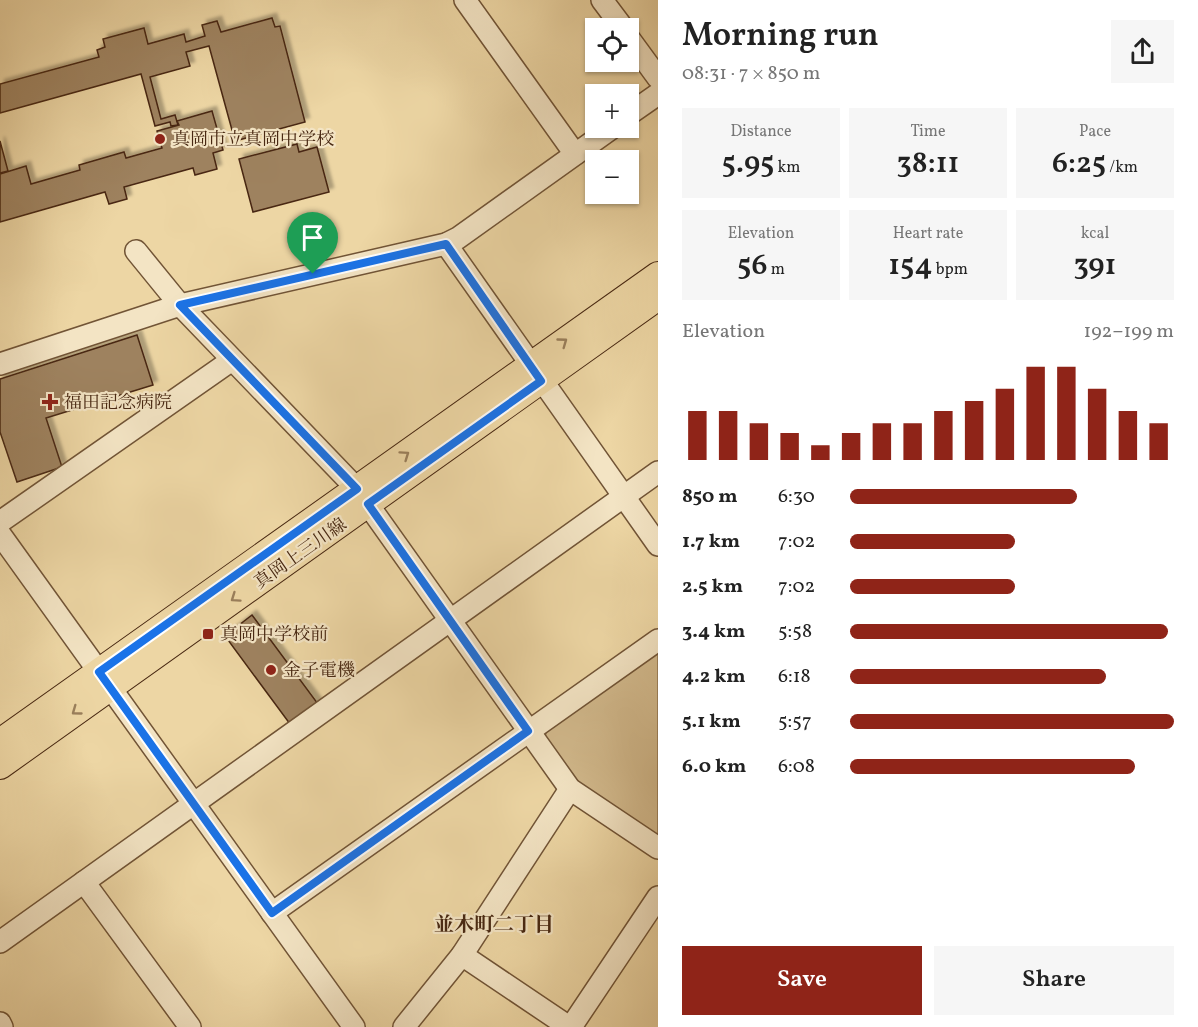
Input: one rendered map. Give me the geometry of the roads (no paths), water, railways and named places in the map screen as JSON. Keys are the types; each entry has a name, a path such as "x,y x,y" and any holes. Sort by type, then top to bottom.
{"main road":[{"name":"真岡上三川線","path":"0,742 105,679 363,497 536,373 658,274"},
{"name":"真岡上三川線","path":"536,373 658,297"},
{"name":"真岡上三川線","path":"0,766 105,679"}],"street":[{"path":"465,0 575,154"},
{"path":"602,0 616,18"},
{"path":"639,52 658,78"},
{"path":"639,108 658,94"},
{"path":"0,364 180,305 446,244 458,238 598,138"},
{"path":"446,244 658,545"},
{"path":"135,251 180,305 363,497 570,789 658,848"},
{"path":"0,522 232,360"},
{"path":"0,942 658,472"},
{"path":"0,534 354,1027"},
{"path":"272,913 658,640"},
{"path":"404,1027 462,955 570,789"},
{"path":"84,882 190,1027"},
{"path":"462,955 570,1027 658,897"}],"place":[{"name":"真岡市立真岡中学校","path":"160,139"},
{"name":"福田記念病院","path":"50,402"},
{"name":"真岡中学校前","path":"208,634"},
{"name":"金子電機","path":"271,670"}],"district":[{"name":"並木町二丁目","path":"494,924"}]}
